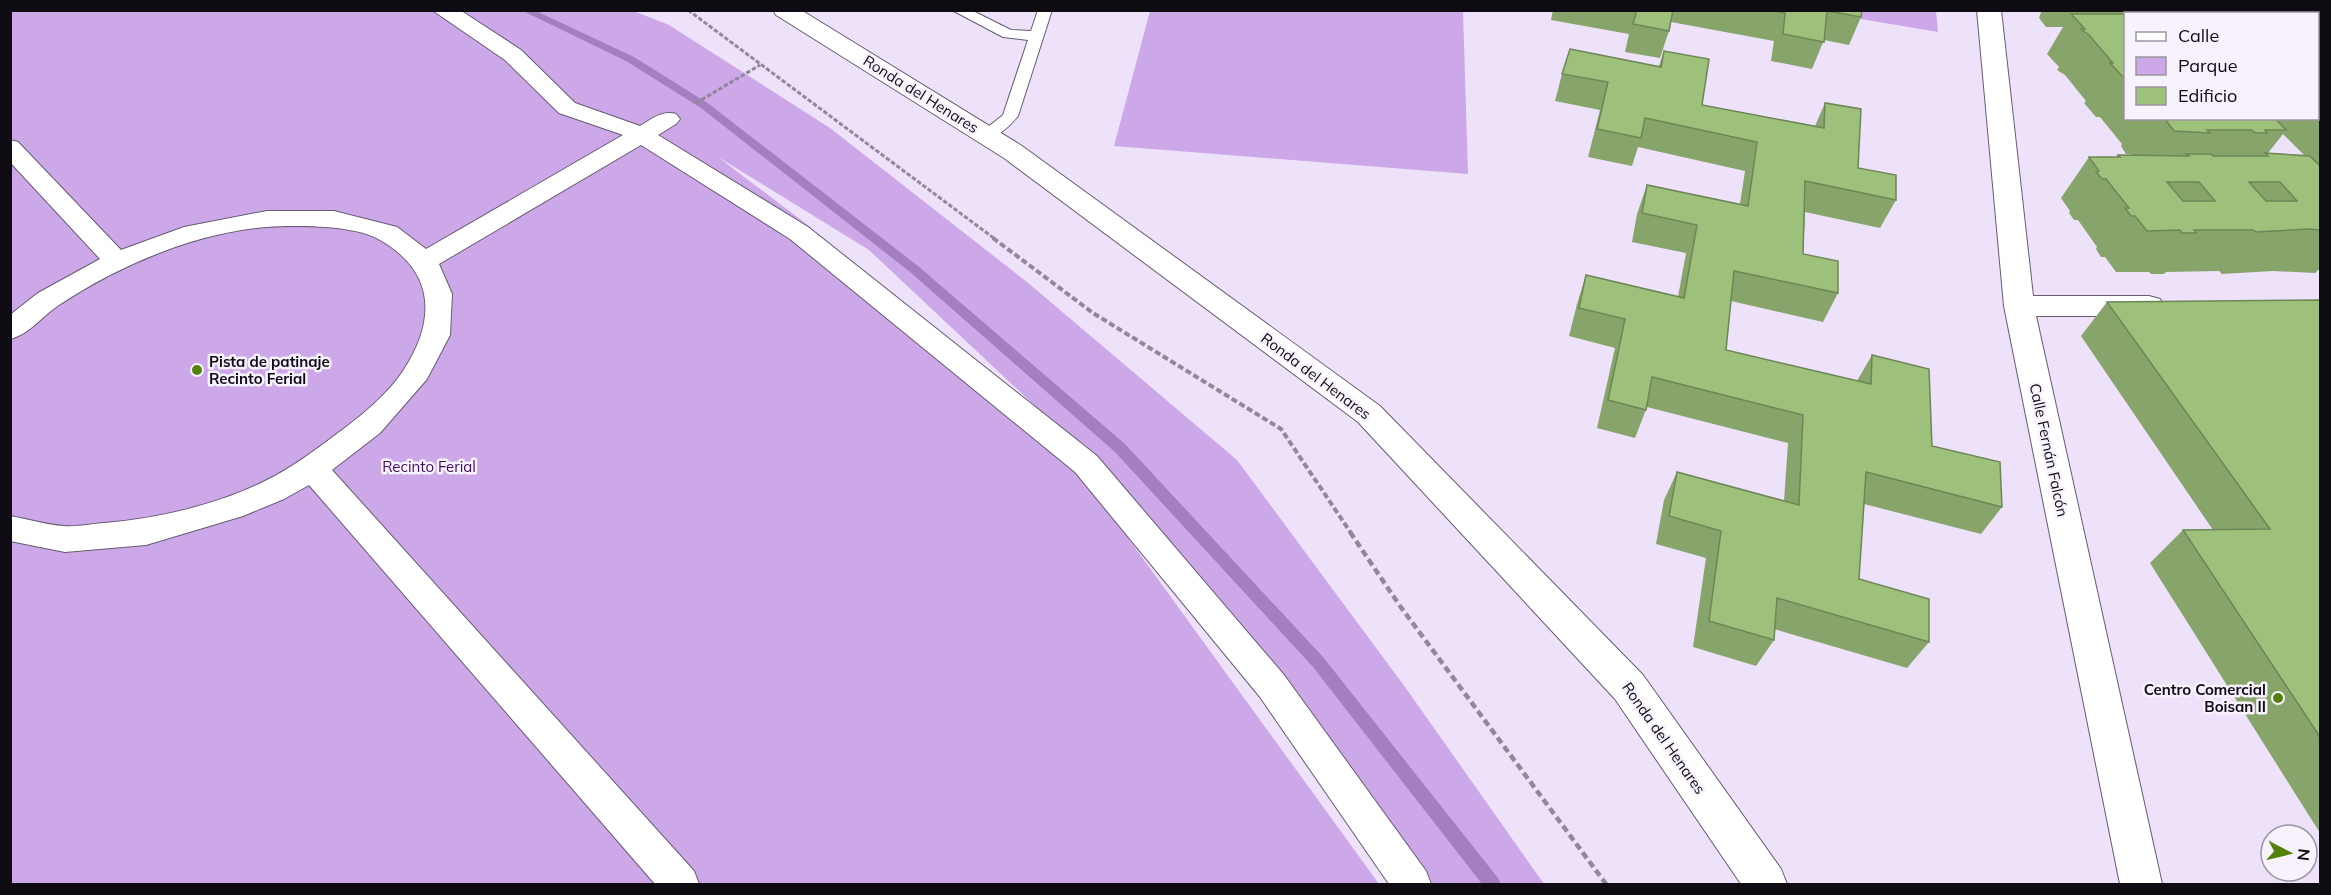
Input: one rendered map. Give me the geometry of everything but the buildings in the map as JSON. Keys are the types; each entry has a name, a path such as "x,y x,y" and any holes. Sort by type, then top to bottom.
{"street":[{"path":"442,10 455,16 513,55 567,108 641,134 799,233 1086,464 1272,686 1412,885"},
{"name":"Ronda del Henares","path":"784,10 1013,152 1369,414 1629,687 1766,885"},
{"name":"Calle Fernán Falcón","path":"1989,10 2019,306 2141,885"},
{"path":"425,261 668,119"},
{"path":"10,147 117,261"},
{"path":"10,330 48,299 117,261 193,233 267,219 334,219 388,233 425,261 439,294 436,334 413,379 370,425 312,468 273,491 232,507 146,532 65,539 10,528"},
{"path":"2019,306 2181,307"},
{"path":"312,468 680,885"}],"lane":[{"path":"959,10 1008,34 1036,36"},
{"path":"986,135 1010,116 1045,10"}],"path":[{"path":"688,10 1093,313 1281,429 1400,606 1606,885"},
{"path":"731,82 760,65"}],"green space":[{"name":"Recinto Ferial","path":"631,10 669,25 830,128 1027,282 1237,460 1405,687 1544,884 1431,884 1287,683 1098,465 869,250 718,157 809,226 1078,469 1379,884 11,884 10,11"},
{"path":"1150,11 1463,11 1468,174 1114,146"},
{"path":"1813,11 1936,11 1938,32"}],"waterway":[{"path":"525,10 630,59 705,106 914,269 1120,448 1318,662 1492,884"}],"place":[{"name":"Pista de patinaje Recinto Ferial","path":"197,370"},
{"name":"Centro Comercial Boisan II","path":"2278,698"}]}
